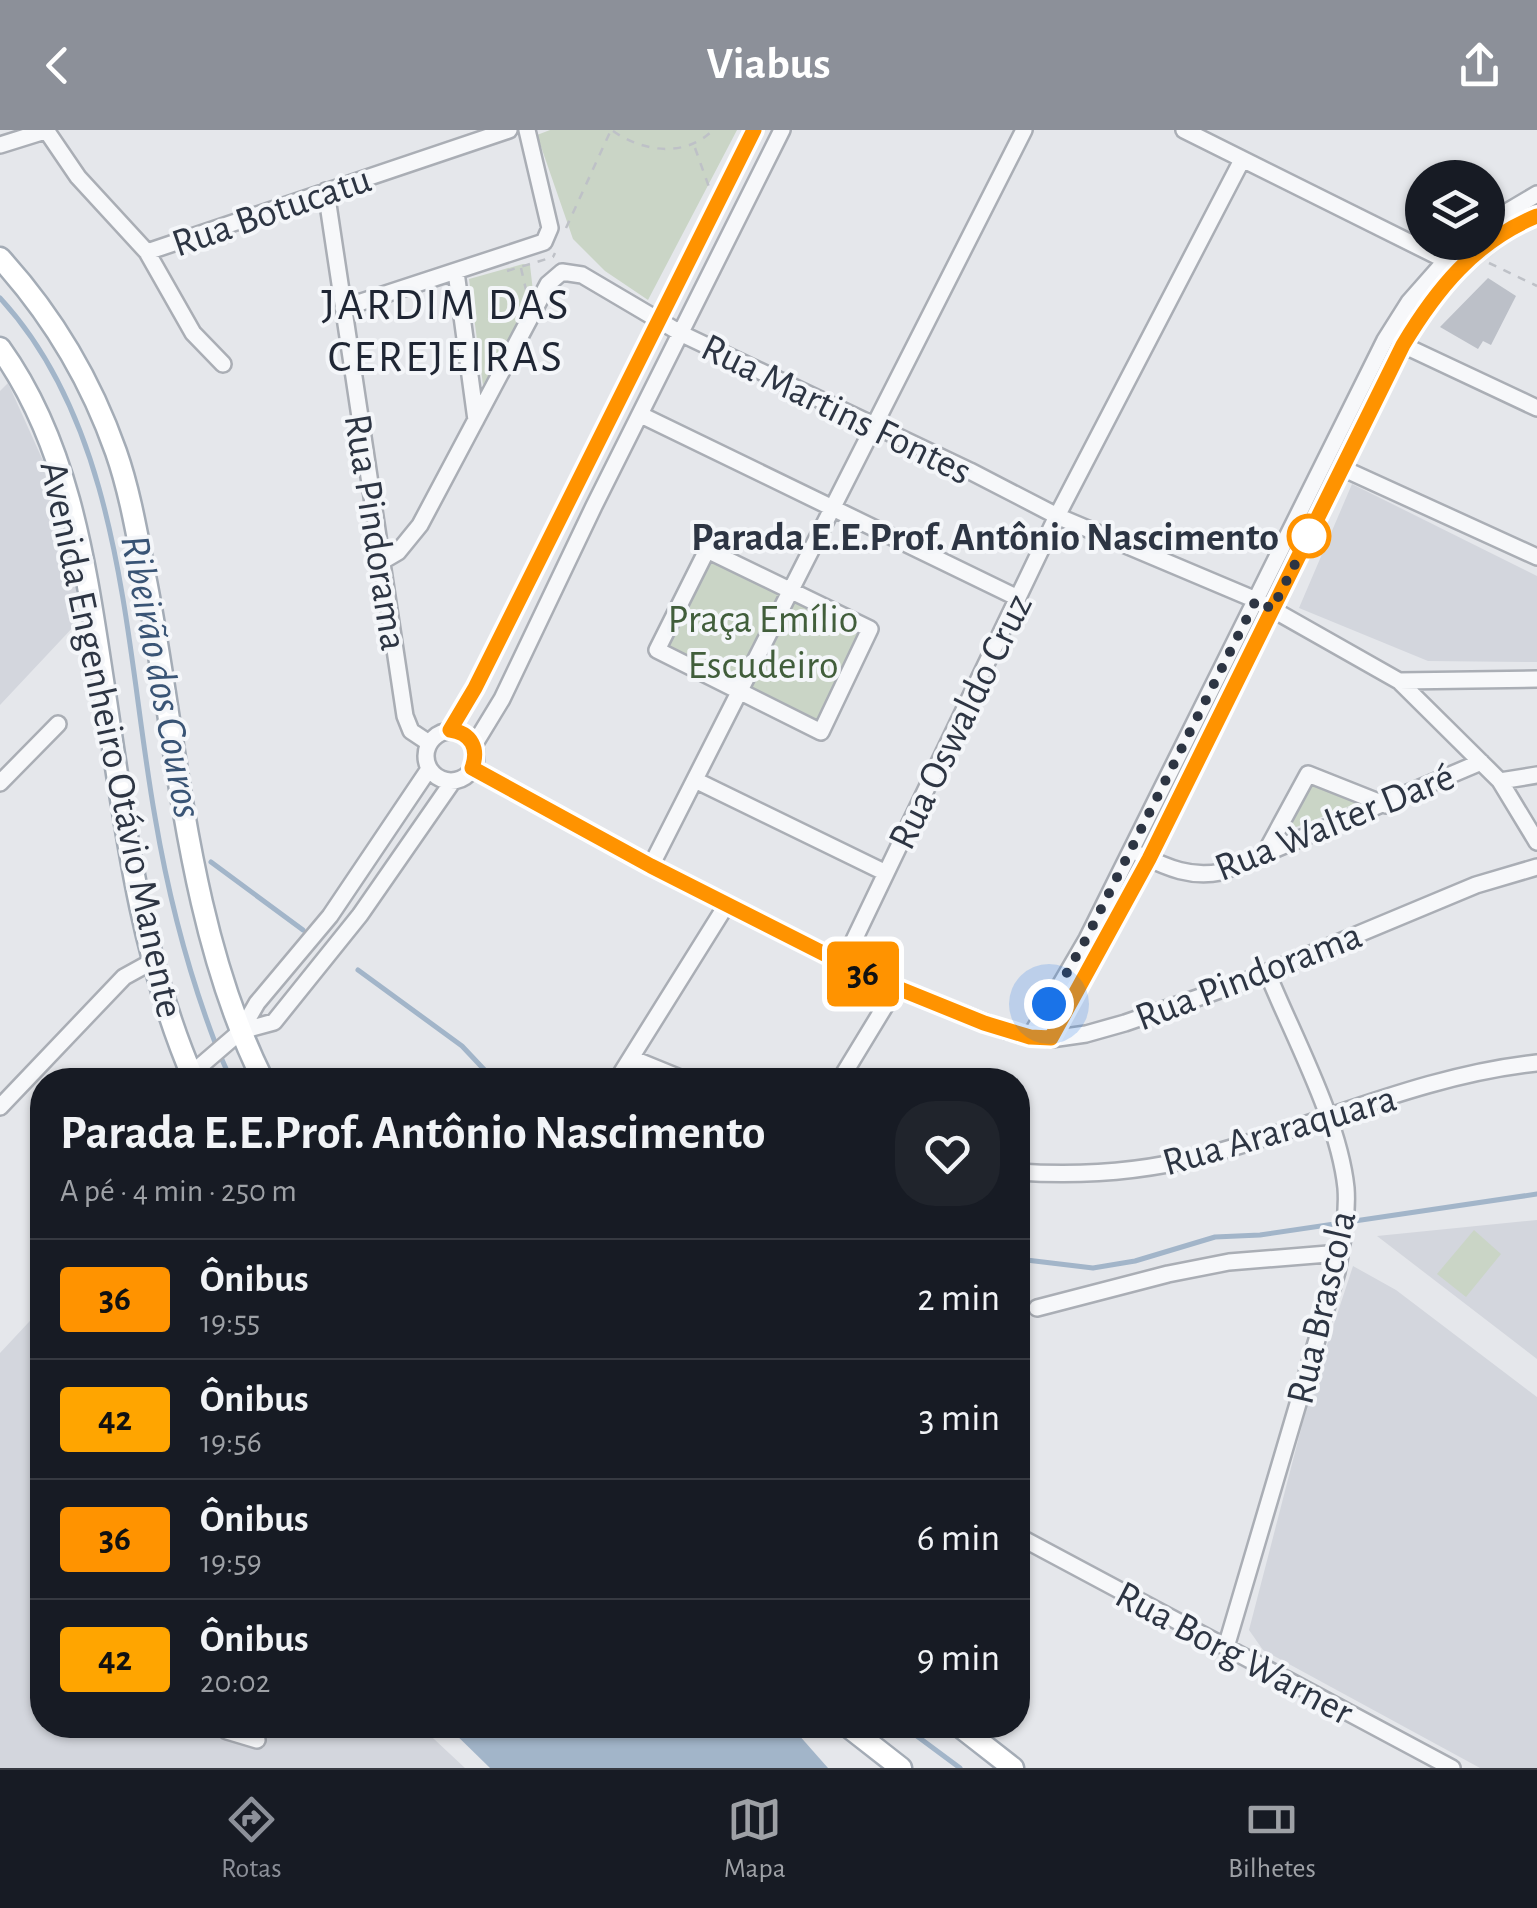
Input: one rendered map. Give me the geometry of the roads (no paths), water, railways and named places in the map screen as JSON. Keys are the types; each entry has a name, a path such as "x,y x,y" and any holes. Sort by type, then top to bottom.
{"main road":[{"name":"Avenida Engenheiro Otávio Manente","path":"0,258 28,291 77,364 103,418 125,482 167,692 192,856 236,1035 256,1068"},
{"name":"Avenida Engenheiro Otávio Manente","path":"0,348 24,385 41,422 76,528 92,605 136,885 153,961 189,1068"},
{"path":"863,1738 897,1765"},
{"path":"975,1738 1013,1768"}],"street":[{"path":"0,145 47,130 78,177 147,252 193,333 223,364"},
{"name":"Rua Botucatu","path":"147,252 508,130"},
{"path":"343,308 544,242 550,224 527,130"},
{"path":"450,730 475,688 754,130"},
{"path":"474,746 502,698 782,130"},
{"path":"651,866 1024,130"},
{"path":"1184,130 1451,263"},
{"path":"1210,130 1222,150"},
{"name":"Rua Oswaldo Cruz","path":"843,963 1057,516 1242,160"},
{"name":"Rua Pindorama","path":"326,191 407,725 429,743"},
{"path":"1505,213 1537,194"},
{"path":"713,214 733,230"},
{"path":"1505,231 1537,216"},
{"path":"381,562 398,552 414,534 548,284 562,272 544,242"},
{"path":"1030,1037 1086,939 1385,340 1409,302 1455,260"},
{"path":"1051,1038 1149,859 1403,345 1451,263"},
{"path":"456,272 476,420"},
{"name":"Rua Martins Fontes","path":"562,272 582,275 682,334 970,470 1057,516 1272,609"},
{"path":"1403,345 1537,408"},
{"path":"471,380 477,390 488,396"},
{"path":"641,415 1018,598"},
{"path":"1342,468 1537,557"},
{"path":"554,528 577,540"},
{"path":"707,550 790,590 871,631 822,731 656,650 707,550"},
{"path":"1272,609 1399,682 1500,781 1537,842"},
{"path":"1399,682 1537,679"},
{"path":"0,783 58,724"},
{"path":"236,1035 274,1022 360,915 453,781 472,768 474,746 467,736 450,730 429,743 426,752 429,769 435,776 453,781"},
{"name":"Rua Walter Daré","path":"1131,850 1181,872 1221,872 1481,762"},
{"name":"Rua Pindorama","path":"472,768 651,866 843,963 984,1023 1030,1037 1086,1034 1125,1023 1267,972 1476,885 1537,866"},
{"path":"200,1068 236,1035 257,1003 330,916 429,769"},
{"path":"1263,857 1308,774 1386,805"},
{"path":"1500,781 1537,775"},
{"path":"694,780 886,873"},
{"path":"625,1068 727,904"},
{"path":"37,1068 124,978 153,961"},
{"name":"Rua Brascola","path":"1226,1647 1340,1254 1346,1209 1343,1166 1327,1116 1267,972"},
{"path":"847,1068 896,988"},
{"path":"631,1058 656,1068"},
{"name":"Rua Araraquara","path":"1030,1172 1136,1170 1199,1157 1462,1076 1537,1063"},
{"path":"0,1107 30,1076"},
{"path":"1038,1308 1230,1262 1340,1254"},
{"name":"Rua Borg Warner","path":"1030,1542 1452,1768"},
{"path":"250,1738 257,1740"}],"water":[{"path":"459,1738 801,1738 828,1768 490,1768"}],"waterway":[{"name":"Ribeirão dos Couros","path":"0,298 41,352 72,412 96,477 113,544 166,875 188,961 216,1045"},
{"path":"211,862 303,930"},
{"path":"358,970 462,1046 483,1068"},
{"name":"Ribeirão dos Couros","path":"220,1055 226,1068"},
{"path":"1030,1260 1093,1268 1135,1261 1215,1237 1260,1235 1537,1194"},
{"name":"Ribeirão dos Couros","path":"920,1738 960,1768"}],"place":[{"name":"Parada E.E.Prof. Antônio Nascimento","path":"1309,536"}],"district":[{"name":"JARDIM DAS CEREJEIRAS","path":"446,329"}],"park label":[{"name":"Praça Emílio Escudeiro","path":"763,641"}]}
